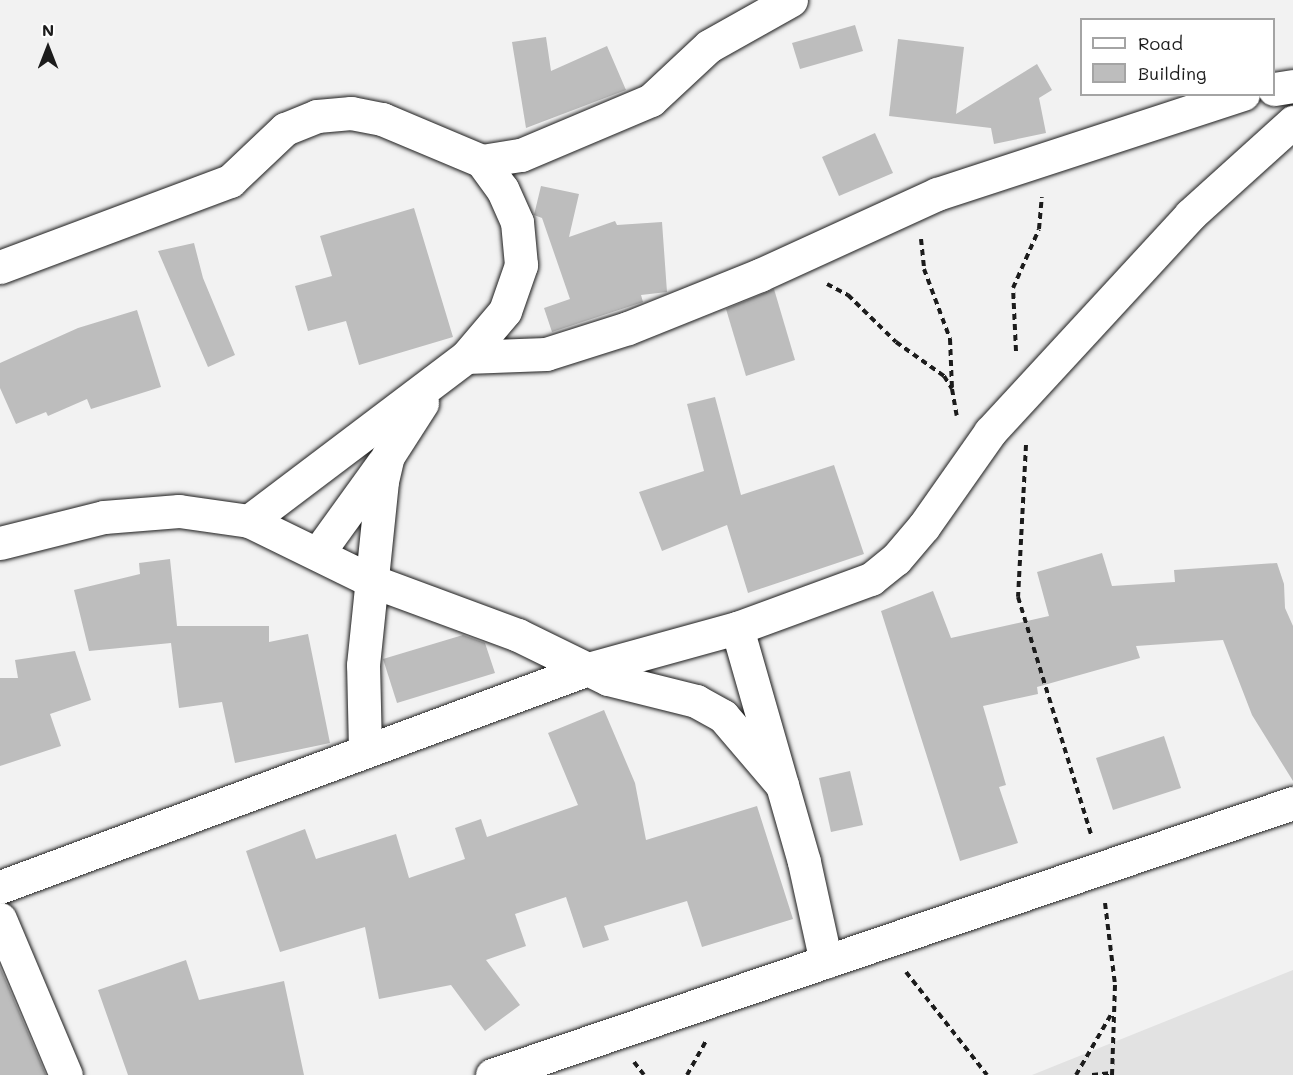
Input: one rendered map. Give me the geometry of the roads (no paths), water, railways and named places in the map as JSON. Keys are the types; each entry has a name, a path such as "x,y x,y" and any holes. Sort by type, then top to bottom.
{"street":[{"path":"0,267 230,181 285,129 317,116 351,113 382,119 482,161 521,155 560,141 651,100 709,46 791,0"},
{"path":"1275,88 1293,86"},
{"path":"249,521 454,365 524,358 581,344 697,301 937,194 1038,164 1237,96"},
{"path":"0,887 588,669 737,628 871,579 896,560 924,526 964,465 1190,215 1293,122"},
{"path":"318,553 454,365 505,311 521,265 517,222 502,189 482,161"},
{"path":"365,750 363,665 388,456"},
{"path":"0,543 104,517 179,511 249,521 372,581 439,603 626,686 696,701 723,716 782,786"},
{"path":"737,628 755,704 782,786 826,962"},
{"path":"492,1075 1293,803"},
{"path":"0,919 66,1075"}]}
